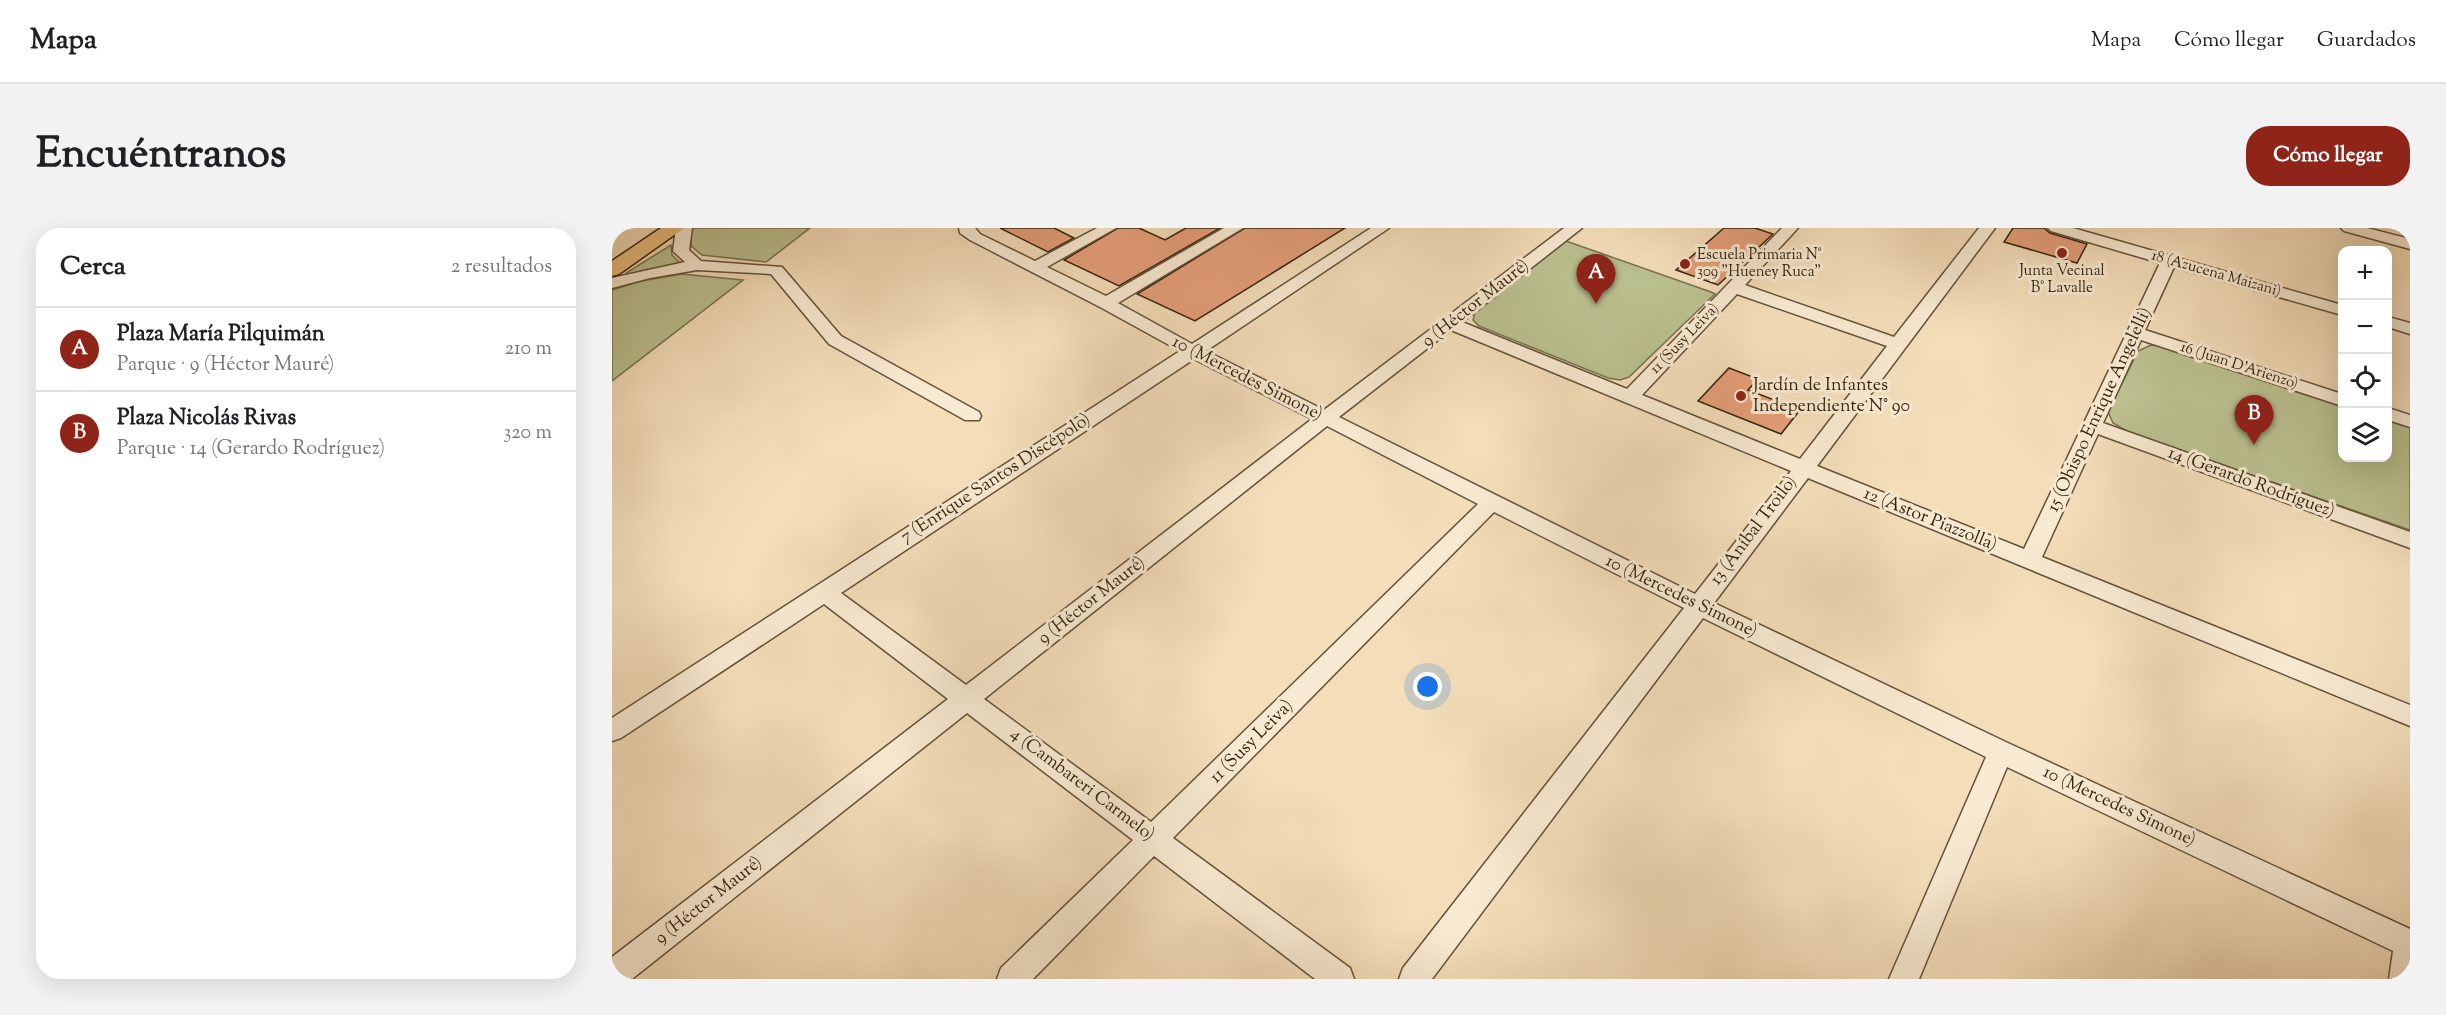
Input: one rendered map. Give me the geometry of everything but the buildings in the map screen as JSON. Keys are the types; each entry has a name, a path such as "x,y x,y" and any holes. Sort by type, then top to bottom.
{"main road":[{"path":"612,270 674,228"}],"street":[{"path":"684,228 681,251 697,265"},
{"path":"1036,267 1108,228"},
{"path":"1106,303 1234,228"},
{"name":"7 (Enrique Santos Discépolo)","path":"612,731 1381,228"},
{"name":"9 (Héctor Mauré)","path":"612,976 968,700 1324,419 1574,228"},
{"name":"13 (Aníbal Troilo)","path":"1414,979 1802,467 1987,228"},
{"name":"18 (Azucena Maizani)","path":"2056,228 2338,309"},
{"path":"2349,228 2410,244"},
{"name":"10 (Mercedes Simone)","path":"967,229 1192,351 1491,503 2001,752 2409,944"},
{"name":"11 (Susy Leiva)","path":"1630,397 1787,229"},
{"name":"15 (Obispo Enrique Angelelli)","path":"2030,560 2169,260"},
{"path":"612,283 649,273 697,265 776,270 835,340 972,416"},
{"path":"1734,287 1897,344"},
{"path":"2392,323 2410,329"},
{"name":"12 (Astor Piazzolla)","path":"1451,324 2410,716"},
{"name":"16 (Juan D'Arienzo)","path":"2136,333 2338,398"},
{"path":"2392,415 2410,421"},
{"name":"14 (Gerardo Rodríguez)","path":"2093,426 2410,540"},
{"name":"11 (Susy Leiva)","path":"1012,979 1491,503"},
{"name":"4 (Cambareri Carmelo)","path":"824,592 1339,979"},
{"path":"1904,979 2001,752"},
{"path":"2404,979 2409,944"}],"green space":[{"path":"693,228 810,228 766,262 702,255 691,246"},
{"path":"1566,241 1715,294 1629,377 1620,380 1608,378 1479,326 1473,320 1475,313"},
{"path":"671,245 672,255 679,262 627,276 626,273"},
{"path":"682,274 743,280 612,381 612,290 641,281"},
{"path":"2151,345 2171,347 2338,404 2338,462 2392,462 2392,421 2410,427 2410,530 2130,433 2113,423 2108,412 2138,351"}],"place":[{"name":"Junta Vecinal B° Lavalle","path":"2062,253"},
{"name":"Escuela Primaria N° 309 \"Hueney Ruca\"","path":"1685,264"},
{"name":"Plaza María Pilquimán","path":"1596,304"},
{"name":"Jardín de Infantes Independiente N° 90","path":"1741,396"},
{"name":"Plaza Nicolás Rivas","path":"2254,445"}]}
